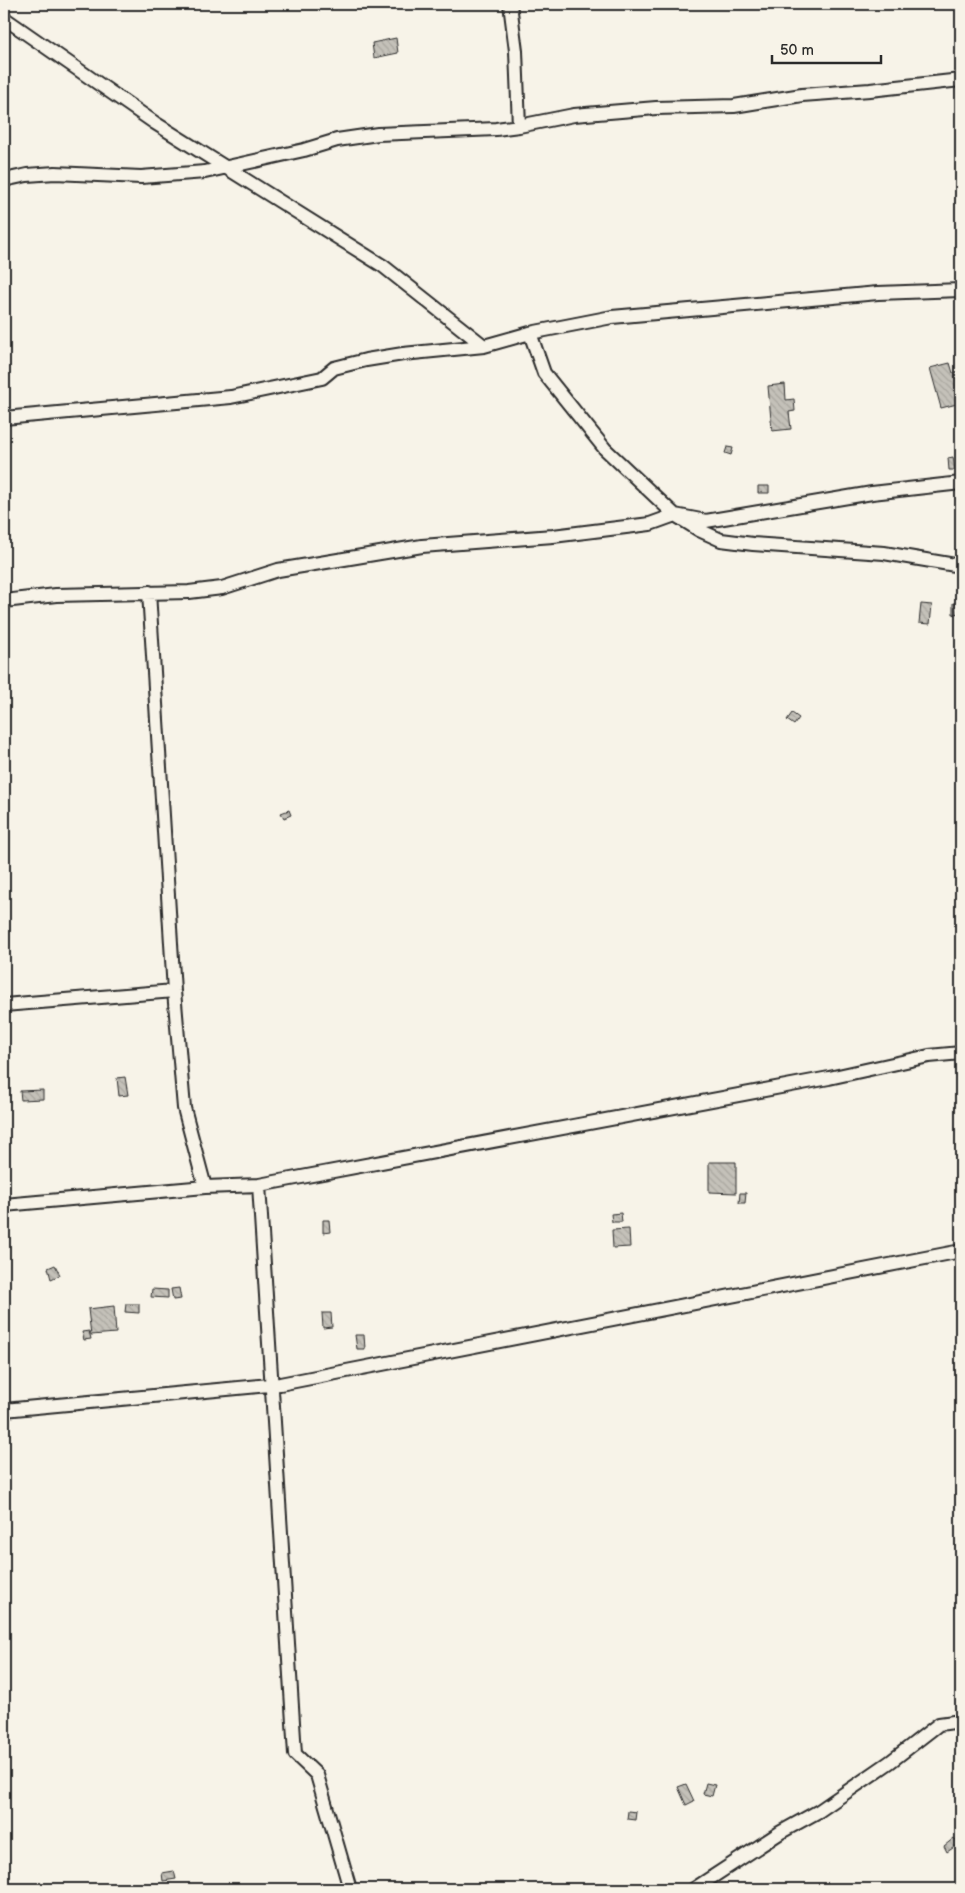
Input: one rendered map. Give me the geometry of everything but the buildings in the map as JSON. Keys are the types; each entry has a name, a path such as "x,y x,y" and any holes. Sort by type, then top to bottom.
{"street":[{"path":"510,4 516,51 519,126"},
{"path":"4,18 155,123 383,266 484,346"},
{"path":"4,180 27,175 55,173 141,177 205,172 304,150 338,140 378,134 496,129 574,115 656,108 734,106 802,94 870,90 961,80"},
{"path":"4,418 231,397 322,378 334,368 366,360 484,346 530,333 612,316 878,293 961,290"},
{"path":"530,333 544,373 605,449 675,515 699,530 721,540 761,545 884,553 961,566"},
{"path":"4,601 56,595 189,592 222,588 278,570 422,546 553,536 650,524 675,515 706,521 872,493 961,483"},
{"path":"149,592 174,991 184,1108 205,1187"},
{"path":"4,1005 174,991"},
{"path":"4,1206 205,1187 259,1185 829,1078 929,1056 961,1052"},
{"path":"259,1185 295,1754 317,1775 350,1889"},
{"path":"4,1410 273,1385 961,1251"},
{"path":"694,1889 781,1832 819,1811 890,1762 939,1724 961,1721"}]}
